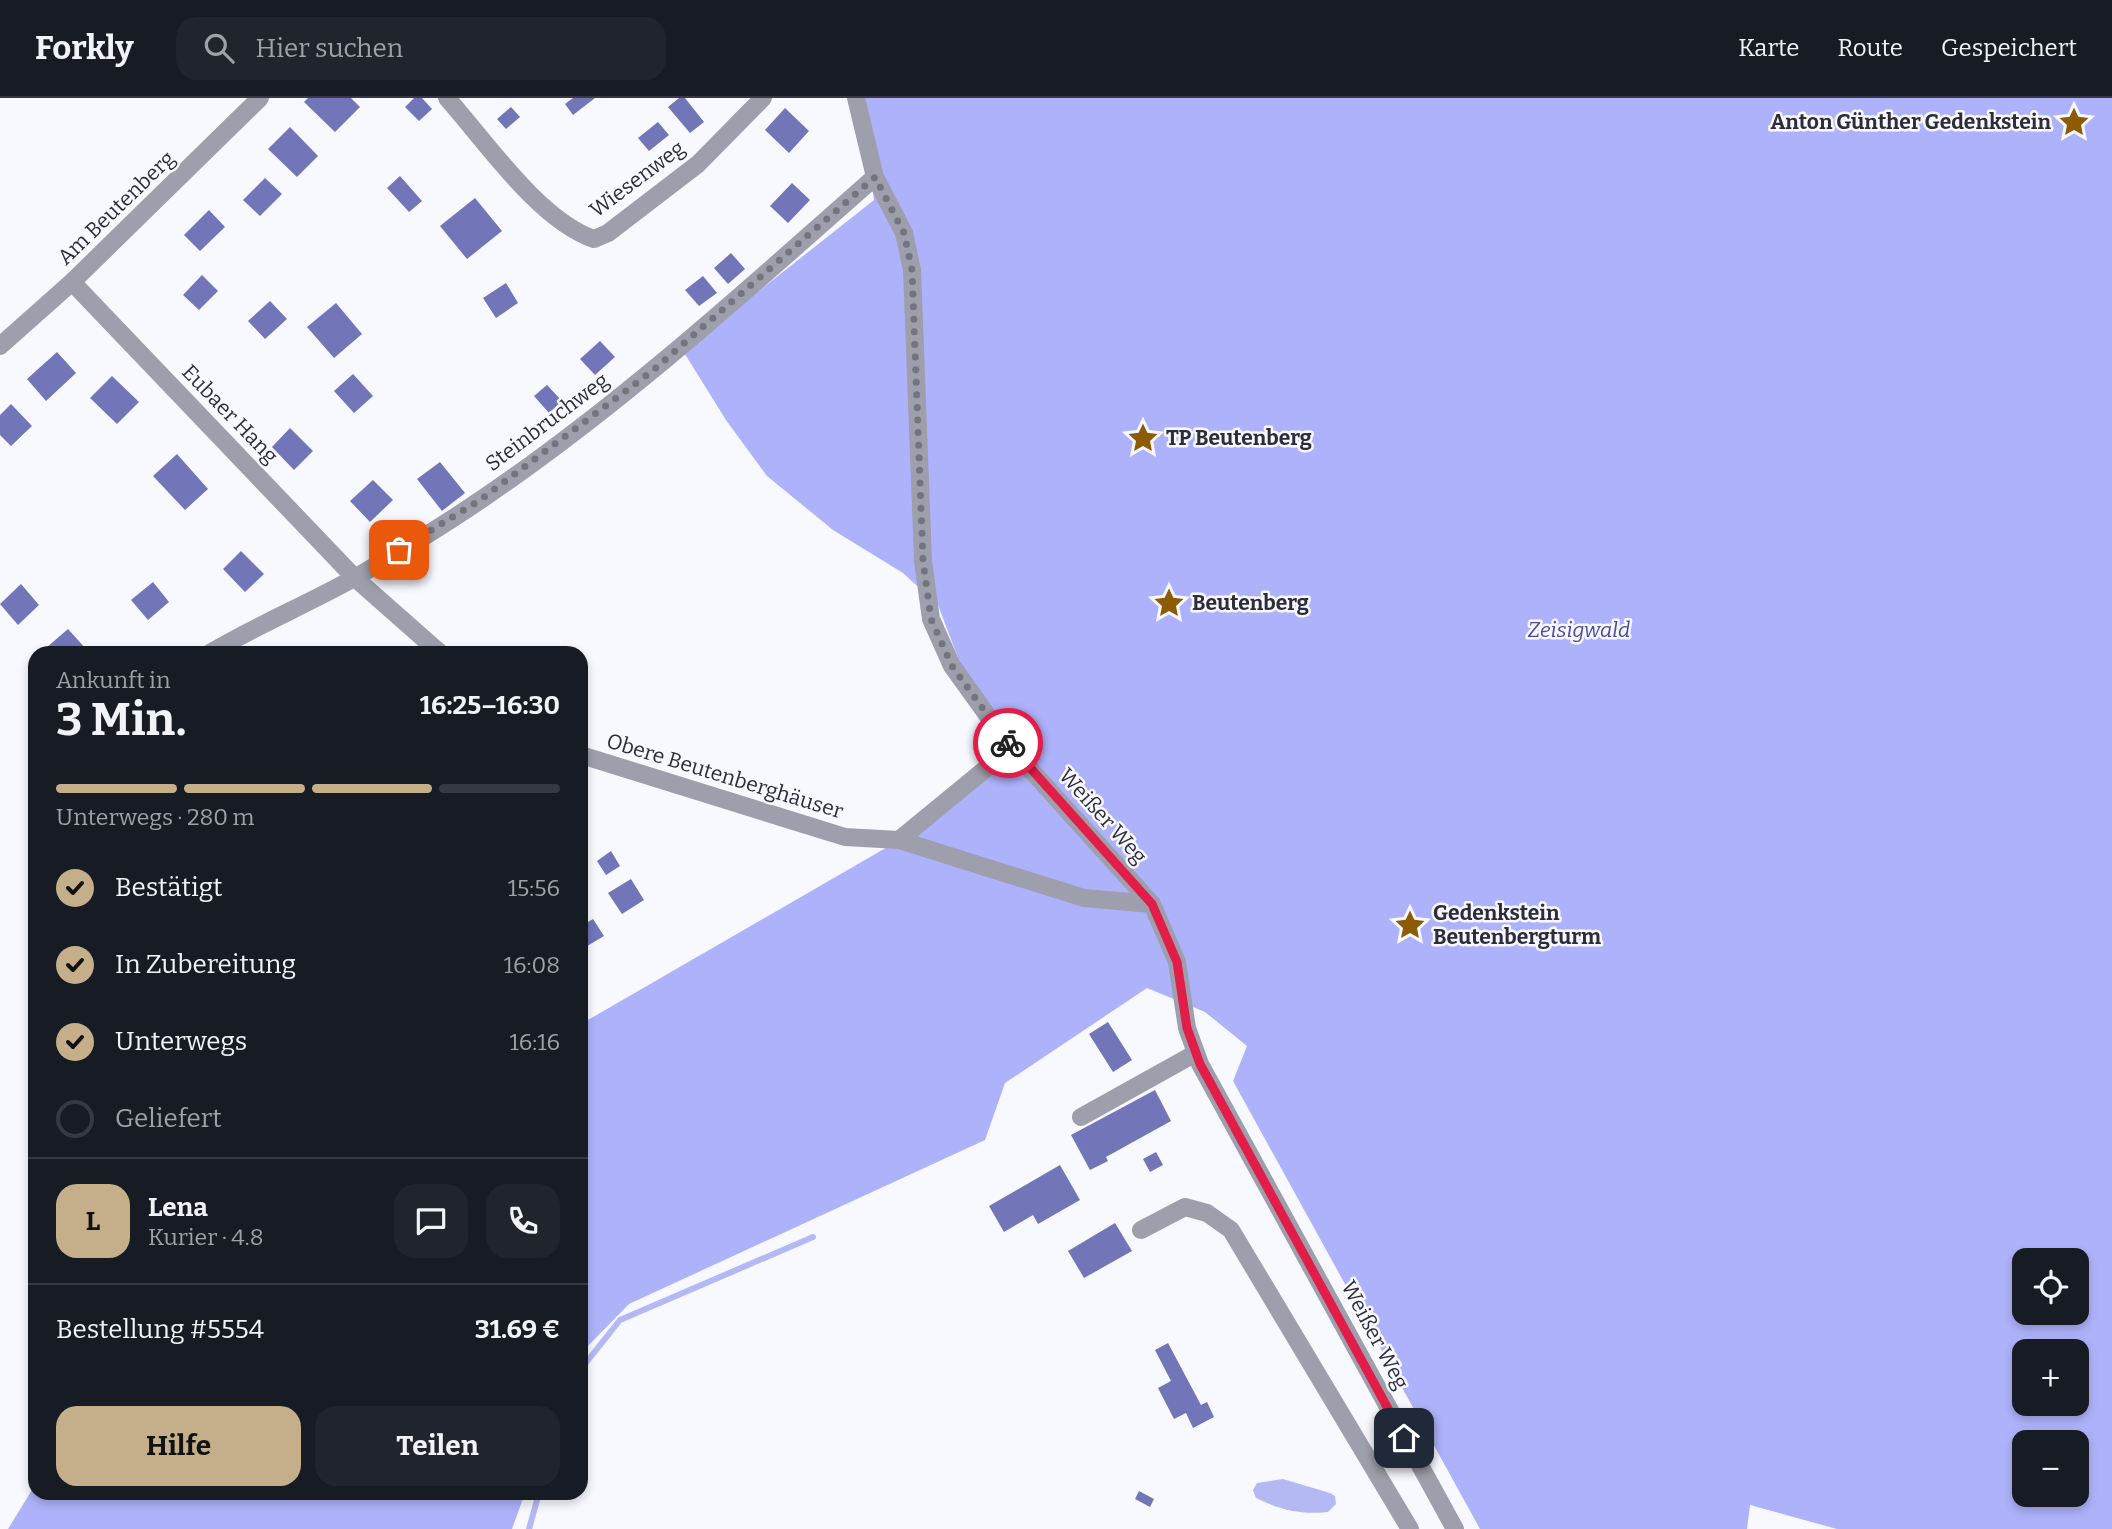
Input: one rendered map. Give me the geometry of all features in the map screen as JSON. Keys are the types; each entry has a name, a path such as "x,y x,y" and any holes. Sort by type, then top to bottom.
{"street":[{"name":"Am Beutenberg","path":"0,346 72,282 260,98"},
{"name":"Wiesenweg","path":"447,98 533,199 579,234 594,239 608,233 698,164 763,98"},
{"name":"Weißer Weg","path":"856,98 875,177 904,233 912,270 923,561 931,619 952,666 1011,748 1152,904 1177,962 1187,1028 1196,1053 1455,1529"},
{"name":"Steinbruchweg","path":"222,646 255,626 355,578 480,500 543,456 673,355 875,177"},
{"name":"Eubaer Hang","path":"72,282 355,578"},
{"path":"355,578 432,646"},
{"path":"899,840 1011,748"},
{"name":"Obere Beutenberghäuser","path":"588,757 845,837 899,840 1084,898 1152,904"},
{"path":"1081,1117 1196,1053"},
{"path":"1141,1230 1185,1207 1207,1213 1231,1230 1410,1529"}],"green space":[{"name":"Zeisigwald","path":"860,98 2112,98 2112,1529 1837,1529 1750,1505 1747,1529 1480,1529 1233,1081 1247,1046 1205,1012 1147,988 1005,1083 985,1140 629,1304 588,1346 588,1020 941,816 1023,744 963,671 938,605 903,573 833,530 767,476 726,420 683,351 874,200"},
{"path":"28,1496 28,1500 522,1500 512,1529 8,1529"}],"shaded area":[{"path":"1283,1479 1330,1493 1335,1496 1336,1504 1328,1512 1309,1513 1274,1506 1256,1498 1253,1490 1257,1483"}],"building":[{"path":"308,98 351,98 360,107 335,132 304,102"},
{"path":"414,98 422,98 432,109 419,121 405,107"},
{"path":"573,98 595,98 573,115 565,104"},
{"path":"679,98 685,98 704,122 690,133 668,107"},
{"path":"511,107 520,117 506,129 497,119"},
{"path":"785,108 809,131 789,153 765,130"},
{"path":"658,122 669,135 649,151 638,138"},
{"path":"290,127 318,156 297,177 268,149"},
{"path":"400,176 422,201 409,212 387,188"},
{"path":"265,178 282,194 260,216 243,200"},
{"path":"792,183 810,200 788,223 770,206"},
{"path":"475,198 502,231 467,259 440,226"},
{"path":"209,210 225,227 200,251 184,235"},
{"path":"731,253 745,269 728,284 714,268"},
{"path":"202,275 218,291 199,310 183,295"},
{"path":"703,276 717,293 699,306 685,290"},
{"path":"506,283 518,303 496,318 483,298"},
{"path":"270,301 287,319 265,339 248,321"},
{"path":"336,303 362,334 334,358 307,327"},
{"path":"600,341 615,357 595,375 580,359"},
{"path":"57,352 76,373 46,401 27,379"},
{"path":"353,374 373,396 354,413 334,391"},
{"path":"112,376 139,402 117,424 90,398"},
{"path":"547,385 562,401 549,413 534,396"},
{"path":"11,404 32,426 11,446 0,435 0,415"},
{"path":"290,428 313,451 294,470 272,447"},
{"path":"177,454 208,489 185,510 153,476"},
{"path":"440,462 465,493 442,511 417,479"},
{"path":"373,480 393,500 370,522 350,501"},
{"path":"241,551 264,574 245,592 223,569"},
{"path":"153,582 169,602 148,620 131,600"},
{"path":"21,584 39,605 18,625 0,604"},
{"path":"68,629 83,646 48,646"},
{"path":"611,851 620,866 606,875 597,861"},
{"path":"631,879 644,900 622,914 608,893"},
{"path":"593,919 604,936 588,946 588,922"},
{"path":"1108,1022 1132,1060 1113,1072 1089,1034"},
{"path":"1155,1090 1171,1121 1106,1157 1108,1161 1090,1170 1071,1135"},
{"path":"1156,1152 1163,1165 1150,1172 1143,1159"},
{"path":"1060,1165 1080,1200 1038,1224 1033,1215 1004,1232 989,1206"},
{"path":"1115,1223 1132,1251 1084,1278 1068,1251"},
{"path":"1168,1343 1201,1405 1207,1402 1214,1417 1193,1428 1186,1413 1174,1419 1158,1388 1171,1381 1155,1350"},
{"path":"1139,1491 1154,1499 1150,1507 1135,1499"}],"waterway":[{"path":"588,1360 620,1320 813,1237"},
{"path":"529,1529 537,1500"}],"way so far":[{"path":"399,550 480,500 543,456 673,355 875,177 904,233 912,270 923,561 931,619 952,666 1008,743"}],"place":[{"name":"Anton Günther Gedenkstein","path":"2074,122"},
{"name":"TP Beutenberg","path":"1143,438"},
{"name":"Beutenberg","path":"1169,603"},
{"name":"Gedenkstein Beutenbergturm","path":"1410,925"}],"route":[{"path":"1008,743 1152,904 1177,962 1187,1028 1200,1064 1404,1438"}]}
